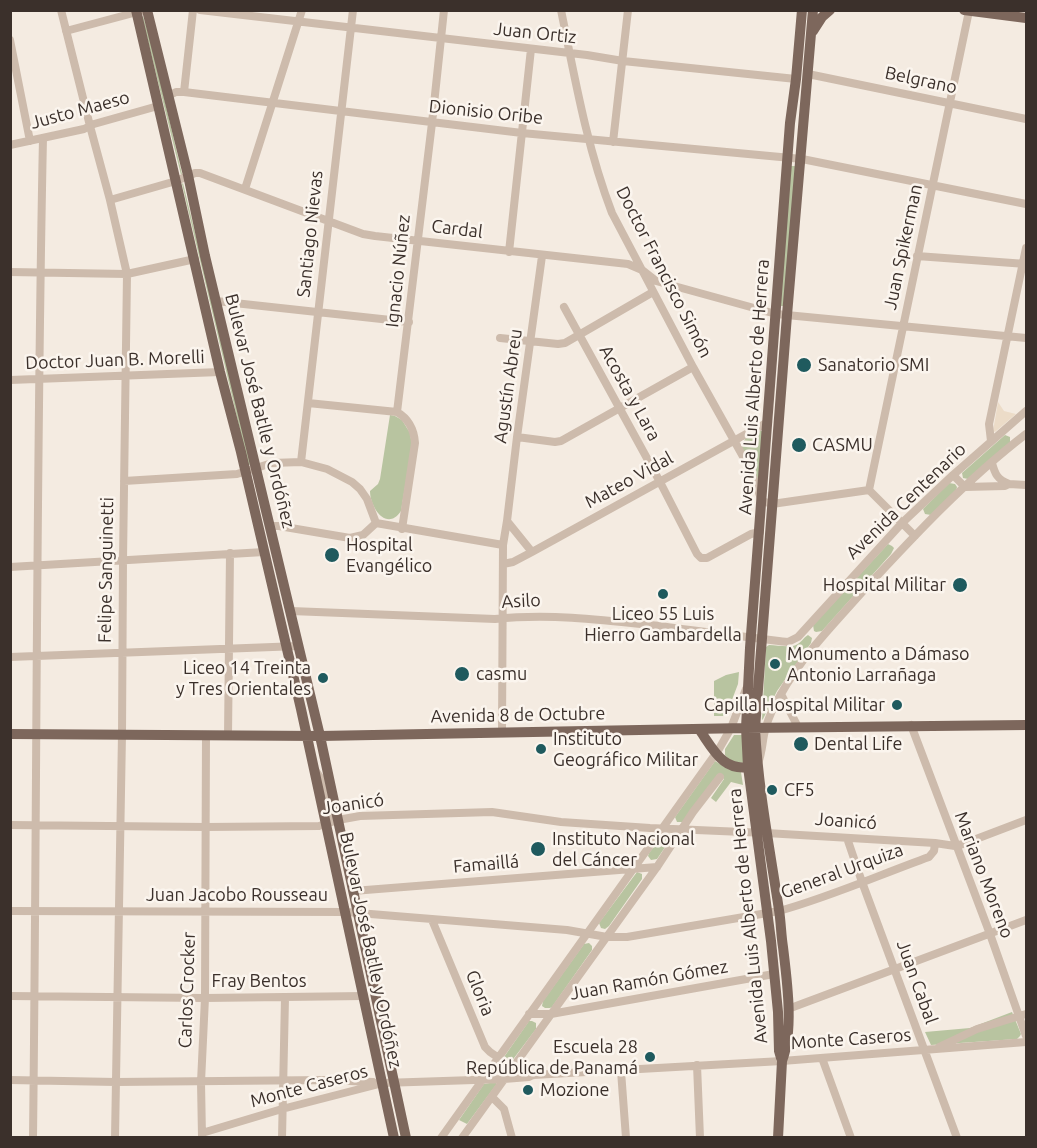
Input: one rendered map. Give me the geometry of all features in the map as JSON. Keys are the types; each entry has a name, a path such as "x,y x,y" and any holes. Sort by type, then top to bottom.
{"main road":[{"path":"792,10 806,32 830,10"},
{"name":"Avenida Luis Alberto de Herrera","path":"782,1061 779,1051 778,1012 766,913 761,832 753,765 756,728 756,638 760,532 767,502 768,422 802,159 808,74 806,32 802,10"},
{"name":"Avenida Luis Alberto de Herrera","path":"756,728 748,684 756,638 782,315 790,123 796,79 813,10"},
{"path":"964,10 1026,18"},
{"name":"Bulevar José Batlle y Ordóñez","path":"141,11 168,96 188,175 251,470 264,552 315,770 394,1137"},
{"name":"Bulevar José Batlle y Ordóñez","path":"141,11 158,106 220,372 271,526 291,608 406,1137"},
{"path":"264,552 272,555 282,594 291,608"},
{"name":"Avenida 8 de Octubre","path":"10,734 320,736 910,725 1026,725"},
{"path":"699,729 719,758 728,764 753,765"},
{"name":"Avenida Luis Alberto de Herrera","path":"761,832 779,911 788,1009 786,1051 782,1061 778,1137"},
{"path":"346,912 354,919 365,966 372,974"},
{"path":"372,1033 381,1050 388,1078 394,1082"}],"street":[{"name":"Felipe Sanguinetti","path":"61,10 127,274 123,734 115,1137"},
{"path":"184,93 193,10"},
{"name":"Juan Ortiz","path":"200,10 623,61 796,79"},
{"path":"245,189 302,10"},
{"name":"Santiago Nievas","path":"301,462 352,10"},
{"name":"Ignacio Núñez","path":"397,412 444,10"},
{"name":"Doctor Francisco Simón","path":"561,10 588,140 612,213 693,368 767,502"},
{"path":"613,142 628,10"},
{"path":"66,31 141,11"},
{"name":"Juan Spikerman","path":"868,490 969,11"},
{"path":"10,40 30,141"},
{"path":"509,252 531,49"},
{"name":"Belgrano","path":"808,74 1026,119"},
{"name":"Dionisio Oribe","path":"168,96 176,92 522,133 802,159 1026,204"},
{"name":"Justo Maeso","path":"10,145 84,129 158,106"},
{"path":"33,1137 36,565 43,138"},
{"name":"Cardal","path":"188,175 200,173 363,234 628,264 642,270 656,281 782,315 1026,338"},
{"path":"110,200 176,181 188,175"},
{"path":"991,441 989,424 1025,264 1026,248"},
{"name":"Agustín Abreu","path":"502,732 503,545 542,256"},
{"path":"917,256 1025,264"},
{"path":"10,272 127,274 195,259"},
{"path":"500,338 565,343 653,292 656,281"},
{"path":"216,301 409,322"},
{"name":"Acosta y Lara","path":"564,307 701,558 707,558 751,534 760,532"},
{"path":"517,437 561,441 693,368"},
{"name":"Doctor Juan B. Morelli","path":"10,380 220,372"},
{"path":"308,403 397,412 410,424 415,443 402,529"},
{"name":"Avenida Centenario","path":"756,638 789,642 798,638 902,523 1026,411"},
{"name":"Mateo Vidal","path":"503,564 513,562 532,552 768,422"},
{"path":"1007,427 1018,440"},
{"name":"Avenida Centenario","path":"756,728 819,640 915,536 965,487 1026,434"},
{"path":"124,481 237,474 272,463 301,462 327,469 352,482 367,499 376,523"},
{"path":"992,463 996,476 1009,484"},
{"path":"953,475 965,487 1026,484"},
{"path":"767,502 868,490 915,536"},
{"path":"507,521 532,552"},
{"path":"376,523 503,545"},
{"path":"271,526 350,538 363,535 376,523"},
{"path":"10,567 264,552"},
{"path":"228,736 230,553"},
{"name":"Asilo","path":"291,608 495,619 532,616 602,619 756,638"},
{"path":"806,628 819,640"},
{"path":"10,657 299,646"},
{"path":"441,1137 716,754 731,728 748,684"},
{"path":"781,694 798,728"},
{"name":"Mariano Moreno","path":"910,725 955,846 1023,1016 1026,1036"},
{"name":"Avenida Luis Alberto de Herrera","path":"753,765 762,755 756,728"},
{"name":"Carlos Crocker","path":"202,1135 206,735"},
{"name":"Bulevar José Batlle y Ordóñez","path":"315,770 322,780 330,815 338,820"},
{"path":"452,1121 464,1135 720,777"},
{"name":"Joanicó","path":"10,825 319,826 360,816 492,812 561,822 681,830 761,832 955,846"},
{"path":"693,812 700,830"},
{"path":"955,846 1026,820"},
{"name":"Juan Cabal","path":"847,838 861,882 895,970 929,1050 957,1137"},
{"name":"General Urquiza","path":"607,937 627,937 779,911 835,893 929,857 934,851 935,843"},
{"name":"Famaillá","path":"353,891 657,867"},
{"name":"Juan Jacobo Rousseau","path":"10,911 346,912 567,930 607,937"},
{"name":"Gloria","path":"432,920 485,1047 512,1067"},
{"path":"788,1009 1026,920"},
{"name":"Juan Ramón Gómez","path":"529,1014 551,1014 774,974"},
{"name":"Fray Bentos","path":"10,996 205,998 364,996"},
{"path":"282,1137 285,998"},
{"path":"929,1050 977,1029 1023,1016"},
{"name":"Monte Caseros","path":"202,1135 282,1109 383,1083 504,1079 533,1075 782,1061 1026,1042"},
{"path":"822,1058 851,1137"},
{"path":"697,1065 700,1137"},
{"name":"Monte Caseros","path":"512,1067 533,1075"},
{"path":"621,1071 626,1137"},
{"path":"10,1080 116,1082 284,1080 383,1083"},
{"path":"492,1097 504,1109 512,1137"}],"green space":[{"path":"142,17 151,42 181,175"},
{"path":"791,166 797,166 785,306 780,306"},
{"path":"183,183 251,464 250,465 248,464"},
{"path":"390,415 402,420 410,433 412,445 401,511 396,517 390,519 380,515 376,510 370,491 380,479"},
{"path":"760,430 763,432 759,488 755,472 742,445 745,439"},
{"path":"1005,435 1010,437 1010,443 968,479 963,478 962,473"},
{"path":"949,483 955,484 956,491 931,515 925,514 923,509"},
{"path":"888,544 894,548 891,554 822,631 814,631 813,625"},
{"path":"808,635 812,638 811,643 777,691 762,720 766,647 796,645"},
{"path":"739,672 738,684 727,713 723,716 714,716 714,681"},
{"path":"734,735 742,735 744,763 730,761 725,755 725,749"},
{"path":"715,761 728,769 741,772 743,785 731,782 716,802 711,798 724,779 718,774 683,822 677,822 675,817"},
{"path":"665,833 671,834 672,837 657,859 651,860 649,853"},
{"path":"637,872 642,874 642,879 609,926 605,929 601,928 599,923"},
{"path":"589,943 592,950 552,1007 542,1006 543,1001 584,944"},
{"path":"1012,1012 1021,1034 1017,1039 931,1045 925,1032 970,1028"},
{"path":"529,1021 536,1023 536,1029 511,1062 504,1057"},
{"path":"496,1082 467,1124 459,1120 484,1084"}],"shaded area":[{"path":"998,402 1004,411 1016,414 995,432 993,431"}],"place":[{"name":"Sanatorio SMI","path":"804,365"},
{"name":"CASMU","path":"799,445"},
{"name":"Hospital Evangélico","path":"332,555"},
{"name":"Hospital Militar","path":"960,585"},
{"name":"Liceo 55 Luis Hierro Gambardella","path":"663,594"},
{"name":"Monumento a Dámaso Antonio Larrañaga","path":"775,664"},
{"name":"casmu","path":"462,674"},
{"name":"Liceo 14 Treinta y Tres Orientales","path":"323,678"},
{"name":"Capilla Hospital Militar","path":"897,705"},
{"name":"Dental Life","path":"801,744"},
{"name":"Instituto Geográfico Militar","path":"541,749"},
{"name":"CF5","path":"772,790"},
{"name":"Instituto Nacional del Cáncer","path":"538,849"},
{"name":"Escuela 28 República de Panamá","path":"650,1057"},
{"name":"Mozione","path":"528,1090"}]}
